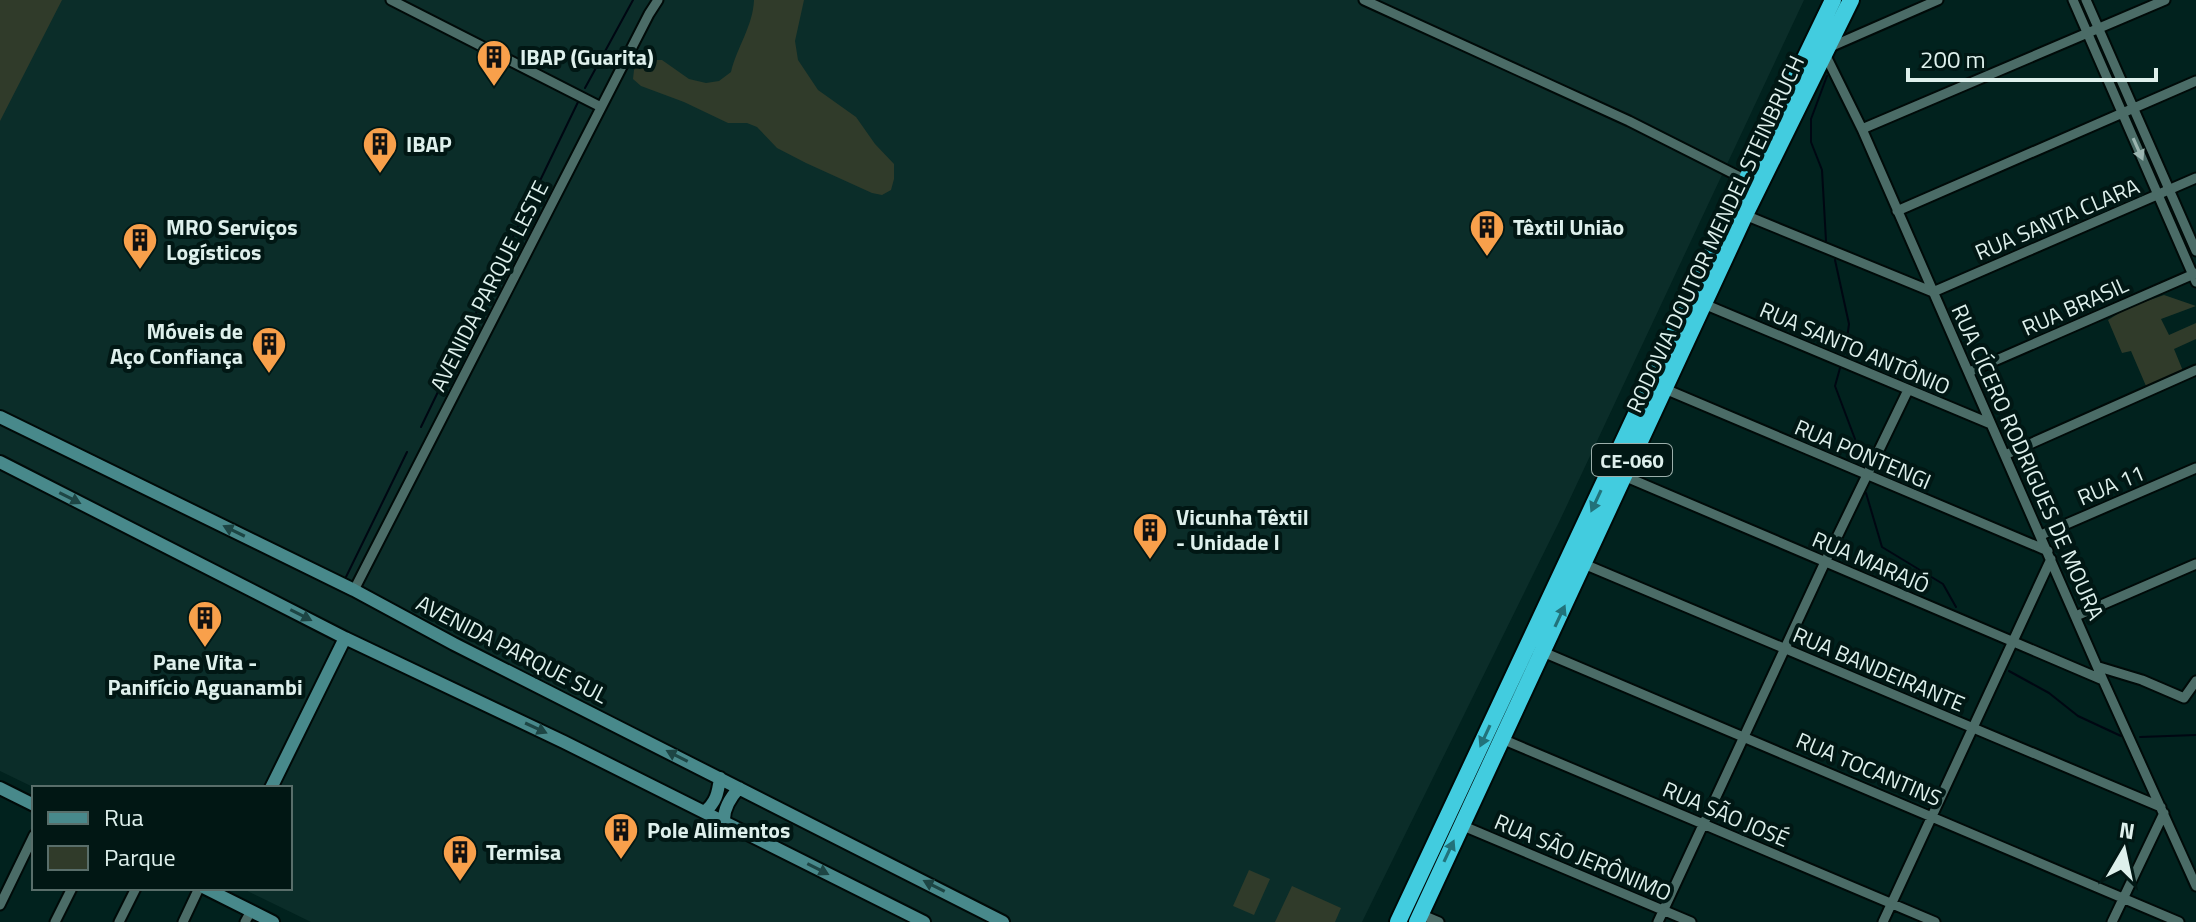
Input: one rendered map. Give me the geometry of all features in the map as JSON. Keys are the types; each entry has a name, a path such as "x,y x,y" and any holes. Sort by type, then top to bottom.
{"highway":[{"name":"RODOVIA DOUTOR MENDEL STEINBRUCH","path":"1398,922 1833,0"},
{"name":"RODOVIA DOUTOR MENDEL STEINBRUCH","path":"1418,918 1745,215 1851,0"}],"street":[{"path":"391,0 601,107"},
{"name":"AVENIDA PARQUE LESTE","path":"354,590 658,0"},
{"path":"1364,0 1629,121 1746,180"},
{"path":"1826,51 1938,0"},
{"path":"2073,0 2195,277"},
{"path":"2086,0 2196,251"},
{"path":"1862,129 2165,0"},
{"name":"RUA CÍCERO RODRIGUES DE MOURA","path":"1826,51 2196,886"},
{"path":"1897,211 2196,81"},
{"name":"RUA SANTA CLARA","path":"1933,292 2196,178"},
{"path":"1745,215 1933,292"},
{"name":"RUA BRASIL","path":"1969,372 2195,277"},
{"name":"RUA SANTO ANTÔNIO","path":"1704,304 1991,424"},
{"path":"2005,455 2196,370"},
{"name":"RUA PONTENGI","path":"1665,389 2049,555"},
{"path":"1658,922 1908,390"},
{"name":"AVENIDA PARQUE SUL","path":"0,417 354,590 454,644 1003,922"},
{"path":"0,462 345,638 564,742 924,922"},
{"name":"RUA 11","path":"2041,535 2196,468"},
{"name":"RUA MARAJÓ","path":"1624,476 2103,680"},
{"path":"1883,922 2049,555"},
{"name":"RUA BANDEIRANTE","path":"1584,564 2162,810"},
{"path":"2076,616 2196,564"},
{"path":"272,786 345,638"},
{"name":"RUA TOCANTINS","path":"1543,652 2179,922"},
{"path":"2099,667 2142,680 2184,698 2196,693"},
{"path":"2184,698 2196,681"},
{"name":"RUA SÃO JOSÉ","path":"1502,739 1935,922"},
{"path":"704,812 712,806 720,778"},
{"path":"0,788 32,804"},
{"path":"724,822 723,814 739,788"},
{"path":"2112,922 2162,810"},
{"name":"RUA SÃO JERÔNIMO","path":"1461,825 1691,922"},
{"path":"0,905 32,839"},
{"path":"55,922 71,890"},
{"path":"119,922 135,890"},
{"path":"183,922 210,890"},
{"path":"212,890 248,916 273,922"},
{"path":"1418,918 1439,922"}],"shaded area":[{"path":"0,0 1804,0 1560,520 1362,922 311,922 245,890 292,890 292,786 32,787 0,771"}],"green space":[{"path":"0,0 62,0 0,121"},
{"path":"754,0 804,0 795,41 798,60 818,90 856,117 894,164 891,190 882,195 872,193 777,148 757,127 747,123 728,123 641,86 633,79 640,60 662,60 689,79 706,83 719,81 731,72 751,19"},
{"path":"2164,295 2196,306 2161,319 2169,335 2196,323 2196,339 2174,349 2183,371 2146,386 2131,351 2122,353 2108,320 2127,308"},
{"path":"1249,870 1270,879 1254,915 1233,906"},
{"path":"1292,886 1341,908 1335,922 1275,922"}],"waterway":[{"path":"585,88 633,0"},
{"path":"1826,241 1822,170 1811,142 1811,119 1827,76"},
{"path":"421,427 578,102"},
{"path":"1835,260 1849,324 1845,353"},
{"path":"1840,368 1835,386 1855,439"},
{"path":"346,577 407,452"},
{"path":"1866,493 1882,547 1943,584 1956,607"},
{"path":"2009,671 2049,693 2078,716 2121,736"},
{"path":"2140,737 2196,735"}],"place":[{"name":"IBAP (Guarita)","path":"494,88"},
{"name":"IBAP","path":"380,175"},
{"name":"Têxtil União","path":"1487,258"},
{"name":"MRO Serviços Logísticos","path":"140,271"},
{"name":"Móveis de Aço Confiança","path":"269,375"},
{"name":"Vicunha Têxtil - Unidade I","path":"1150,561"},
{"name":"Pane Vita - Panifício Aguanambi","path":"205,649"},
{"name":"Pole Alimentos","path":"621,861"},
{"name":"Termisa","path":"460,883"}]}
